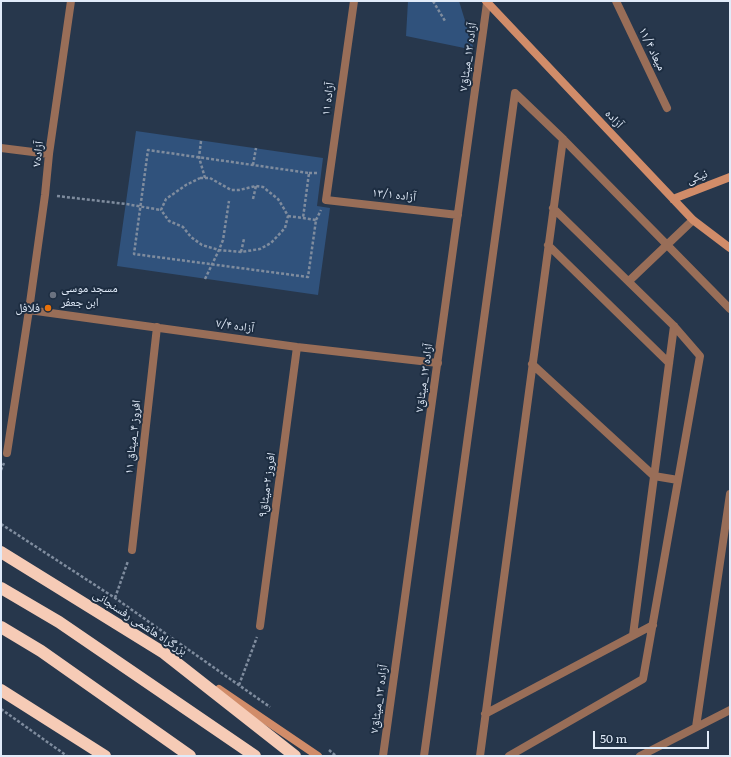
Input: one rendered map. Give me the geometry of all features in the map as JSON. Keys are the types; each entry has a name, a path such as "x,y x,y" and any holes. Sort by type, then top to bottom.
{"highway":[{"name":"بزرگراه هاشمی رفسنجانی","path":"1,552 164,653 296,756"},
{"path":"1,588 59,622 255,756"},
{"path":"1,627 41,651 190,756"},
{"path":"1,690 105,756"}],"street":[{"name":"آزاده۷","path":"7,453 29,310 71,1"},
{"name":"آزاده ۱۱","path":"326,200 354,1"},
{"name":"میعاد ۱۱/۴","path":"616,1 667,108"},
{"name":"آزاده","path":"487,2 693,220 730,248"},
{"name":"آزاده ۱۳_میثاق۷","path":"383,756 487,2"},
{"path":"424,756 515,93 667,244 730,309"},
{"path":"480,756 562,139"},
{"path":"1,148 49,154"},
{"name":"نیکی","path":"673,199 730,177"},
{"name":"آزاده ۱۳/۱","path":"326,200 458,215"},
{"path":"509,756 643,678 700,356 674,326 553,208"},
{"path":"628,281 693,220"},
{"path":"548,245 669,363"},
{"name":"آزاده ۷/۴","path":"29,310 297,347 438,363"},
{"path":"633,635 674,326"},
{"name":"افروز ۴_میثاق ۱۱","path":"132,550 157,327"},
{"name":"افروز ۲-میثاق۹","path":"260,626 297,347"},
{"path":"532,364 654,476 678,480"},
{"path":"696,728 730,494"},
{"path":"485,714 653,625"},
{"path":"164,653 318,756"},
{"path":"640,756 730,710"}],"path":[{"path":"433,1 445,21"},
{"path":"201,141 200,158 205,178"},
{"path":"253,165 256,148"},
{"path":"288,216 316,220 308,278 134,254 148,150 309,173 304,218"},
{"path":"45,195 140,206 161,210 169,221 183,227 191,237 202,245 220,250 241,252 260,250 271,243 285,228 288,216 278,199 263,187 256,186 240,190 231,190 210,178 200,178 176,192 166,199 161,210"},
{"path":"253,199 256,186"},
{"path":"205,279 220,250 229,201"},
{"path":"241,252 244,239"},
{"path":"1,524 115,598 276,712"},
{"path":"115,598 132,550"},
{"path":"239,685 260,626"},
{"path":"1,710 67,756"},
{"path":"324,747 336,756"}],"shaded area":[{"path":"408,1 459,1 474,50 406,36"},
{"path":"136,131 323,158 317,206 330,208 318,295 117,266"}],"place":[{"name":"مسجد موسی ابن جعفر","path":"53,295"},
{"name":"فلافل","path":"48,308"}]}
